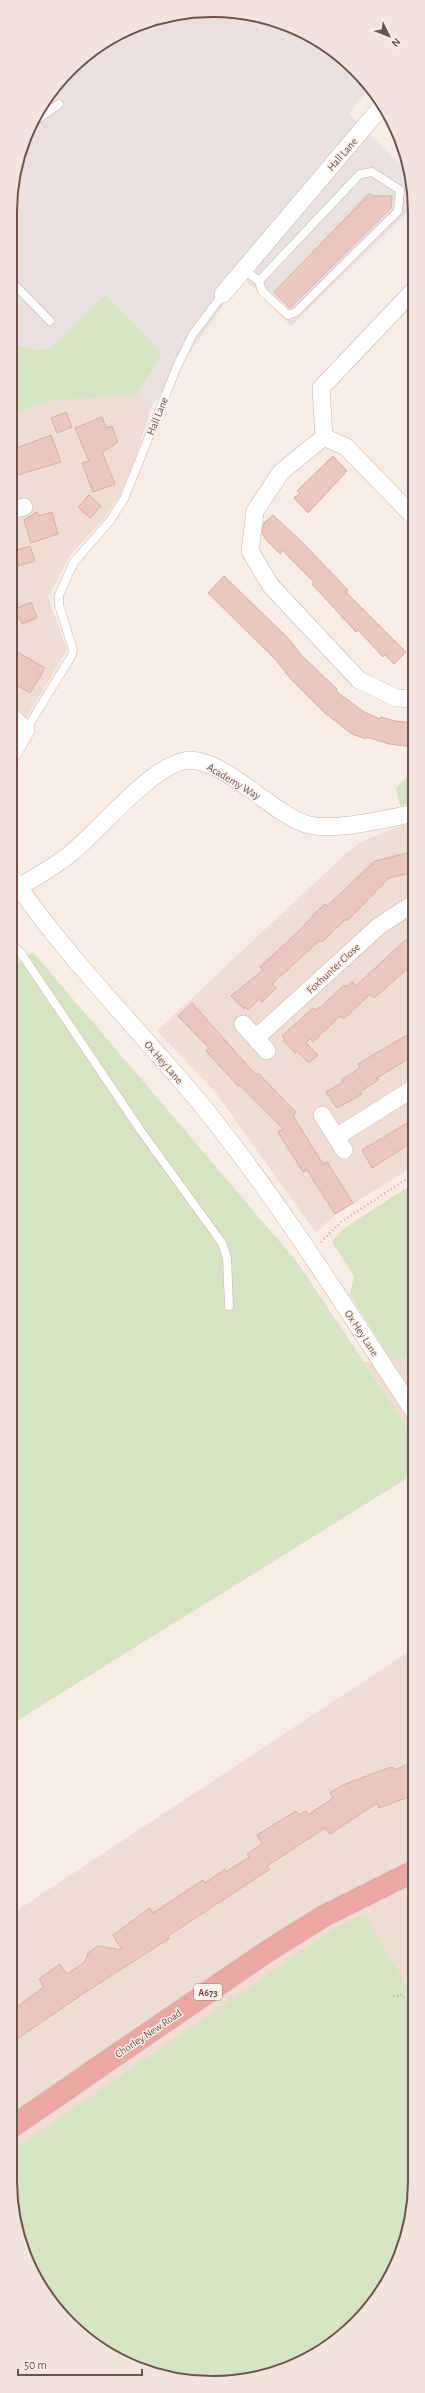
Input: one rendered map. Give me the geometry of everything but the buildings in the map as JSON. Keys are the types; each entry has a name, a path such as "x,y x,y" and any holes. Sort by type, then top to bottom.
{"highway":[{"name":"Chorley New Road","path":"17,2123 265,1953 322,1917 408,1874"}],"street":[{"name":"Hall Lane","path":"223,294 379,110"},
{"path":"324,437 322,388 408,296"},
{"path":"324,437 346,447 408,512"},
{"path":"324,437 281,472 255,511 250,551 271,586 359,680 396,698 408,699"},
{"path":"17,722 26,730"},
{"name":"Hall Lane","path":"17,746 26,730"},
{"name":"Academy Way","path":"17,881 70,855 151,779 185,760 198,760 216,767 287,814 308,824 327,827 408,814"},
{"name":"Ox Hey Lane","path":"17,885 69,954 204,1108 246,1162 310,1253 408,1403"},
{"name":"Foxhunter Close","path":"256,1038 378,926 408,907"},
{"path":"243,1024 267,1051"},
{"path":"322,1115 340,1144 408,1093"}],"lane":[{"path":"43,116 59,104"},
{"path":"243,269 259,281 262,291 288,315 296,312 398,211 400,190 372,172 360,174 259,281"},
{"path":"17,287 50,321"},
{"name":"Hall Lane","path":"26,730 72,655 73,650 59,605 59,595 74,562 109,522 124,499 178,364 193,334 223,294"},
{"path":"17,949 21,953 141,1131 222,1243 227,1258 229,1306"}],"path":[{"path":"310,1253 342,1222 408,1178"},
{"path":"393,1996 401,1995 408,2001"}],"shaded area":[{"path":"200,17 225,17 275,27 299,37 332,57 351,74 366,91 349,114 402,166 408,200 408,212 291,326 243,277 152,406 137,395 162,353 107,294 52,347 39,350 17,345 17,200 21,174 27,150 43,115 57,93 74,74 93,57 126,37 150,27"},
{"path":"137,395 152,406 134,462 119,497 101,522 71,554 48,597 67,650 17,734 17,414 44,402"},
{"path":"408,824 408,1170 335,1215 316,1233 216,1093 157,1031 359,843 397,827"},
{"path":"408,1358 408,1428 364,1362"},
{"path":"408,1652 408,1988 365,1913 17,2147 17,1910"}],"green space":[{"path":"106,294 162,353 137,395 44,402 17,414 17,345 39,350 52,347"},
{"path":"408,775 408,804 400,806 396,788"},
{"path":"33,952 297,1262 408,1428 408,1478 17,1721 17,963"},
{"path":"408,1187 408,1359 391,1360 350,1295 354,1276 332,1242 343,1229"},
{"path":"365,1913 408,1988 408,2193 398,2243 388,2267 368,2300 351,2319 332,2336 299,2356 275,2366 225,2376 200,2376 150,2366 126,2356 93,2336 74,2319 57,2300 37,2267 27,2243 21,2219 17,2193 17,2147 338,1926"}]}
